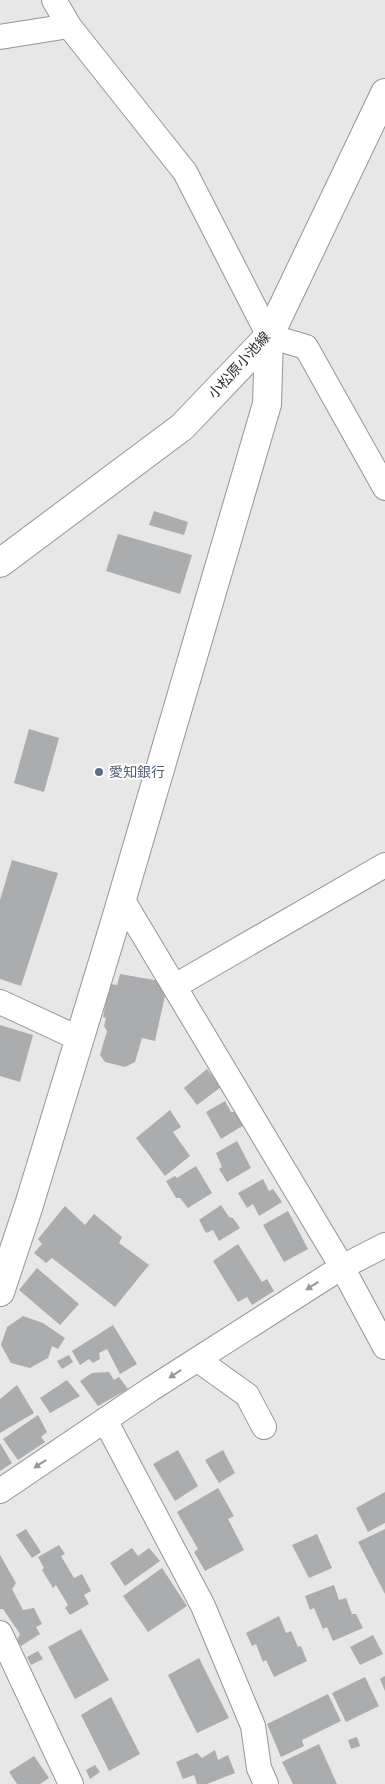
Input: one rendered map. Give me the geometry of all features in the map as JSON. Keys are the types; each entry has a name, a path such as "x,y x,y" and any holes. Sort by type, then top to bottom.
{"street":[{"path":"0,1292 80,1039 267,404 269,336 185,172 69,26 54,0"},
{"path":"0,37 69,26"},
{"name":"小松原小池線","path":"0,563 182,427 269,336 385,93"},
{"path":"269,336 306,347 385,488"},
{"path":"175,986 385,865"},
{"path":"122,899 342,1267 385,1347"},
{"path":"0,1002 80,1039"},
{"path":"0,1491 105,1420 342,1267 385,1245"},
{"path":"198,1360 247,1395 264,1427"},
{"path":"105,1420 203,1606 253,1726 259,1768 266,1784"},
{"path":"0,1633 71,1784"}],"building":[{"path":"154,511 188,522 184,535 149,525"},
{"path":"118,534 192,555 180,594 106,571"},
{"path":"29,729 59,738 44,792 14,783"},
{"path":"12,860 58,873 21,986 0,979 0,900"},
{"path":"120,974 160,981 166,991 155,1041 142,1038 135,1062 125,1067 105,1062 100,1055 107,1031 104,1026 106,1018 103,1017 110,984 117,985"},
{"path":"0,1025 33,1035 20,1082 0,1076"},
{"path":"207,1069 221,1087 197,1105 184,1088"},
{"path":"225,1101 231,1112 235,1112 244,1125 221,1139 206,1112"},
{"path":"170,1110 181,1127 173,1132 190,1156 165,1176 136,1138"},
{"path":"237,1141 251,1168 227,1182 219,1169 222,1167 216,1153"},
{"path":"196,1166 212,1193 188,1208 180,1198 176,1198 166,1181 175,1176 177,1178"},
{"path":"263,1179 269,1191 273,1189 282,1202 259,1216 253,1204 247,1208 238,1193"},
{"path":"221,1205 240,1228 219,1241 213,1230 206,1233 199,1220"},
{"path":"65,1206 85,1225 94,1214 122,1237 119,1243 149,1265 115,1307 52,1258 46,1263 34,1253 42,1244 38,1239"},
{"path":"288,1211 308,1249 284,1262 263,1225"},
{"path":"238,1244 262,1282 267,1279 274,1291 252,1305 247,1297 238,1302 213,1261"},
{"path":"37,1268 79,1304 60,1325 19,1290"},
{"path":"23,1316 43,1323 65,1338 58,1349 52,1346 48,1358 30,1368 11,1363 1,1345 7,1327"},
{"path":"113,1325 137,1364 120,1374 107,1349 99,1353 100,1359 93,1363 89,1359 80,1365 72,1351"},
{"path":"69,1355 73,1362 62,1369 57,1361"},
{"path":"109,1372 114,1380 119,1377 128,1389 98,1406 80,1381 92,1373"},
{"path":"67,1380 80,1396 50,1413 40,1398"},
{"path":"17,1385 34,1413 0,1433 0,1399"},
{"path":"38,1415 47,1432 41,1437 45,1442 18,1460 3,1439"},
{"path":"0,1443 12,1463 0,1471"},
{"path":"178,1450 198,1486 175,1501 153,1464"},
{"path":"223,1450 235,1473 219,1483 205,1460"},
{"path":"218,1488 234,1516 228,1519 244,1550 205,1571 194,1552 198,1549 177,1512"},
{"path":"385,1492 385,1523 368,1532 356,1508"},
{"path":"26,1529 41,1552 32,1558 16,1535"},
{"path":"385,1529 385,1594 358,1542"},
{"path":"317,1534 332,1568 309,1578 292,1545"},
{"path":"59,1545 65,1554 61,1556 74,1578 82,1574 91,1591 84,1595 89,1604 70,1615 65,1608 68,1605 56,1585 53,1588 42,1570 44,1568 38,1557"},
{"path":"132,1548 138,1556 149,1548 160,1561 125,1586 110,1563"},
{"path":"0,1555 16,1583 12,1589 23,1610 34,1608 42,1624 36,1627 40,1634 21,1646 17,1640 20,1634 3,1609 0,1609"},
{"path":"162,1568 187,1606 148,1632 123,1596"},
{"path":"334,1585 339,1600 346,1598 352,1614 356,1614 363,1628 333,1641 327,1627 323,1629 314,1608 310,1610 305,1596"},
{"path":"279,1616 286,1633 291,1631 298,1647 301,1646 307,1661 274,1677 266,1660 263,1662 256,1644 252,1646 246,1633"},
{"path":"81,1629 109,1680 75,1699 48,1647"},
{"path":"373,1635 383,1654 360,1665 350,1647"},
{"path":"38,1651 43,1659 31,1665 27,1657"},
{"path":"199,1658 229,1718 197,1733 168,1675"},
{"path":"385,1676 385,1691 380,1679"},
{"path":"365,1677 379,1706 346,1722 332,1693"},
{"path":"328,1694 341,1721 302,1740 304,1746 281,1757 267,1724"},
{"path":"111,1697 140,1754 109,1771 81,1715"},
{"path":"357,1737 360,1746 351,1749 348,1740"},
{"path":"319,1744 337,1784 293,1784 282,1762"},
{"path":"215,1750 218,1760 228,1755 235,1773 207,1784 197,1784 194,1775 183,1779 176,1762 197,1753 202,1758"},
{"path":"34,1756 49,1778 40,1784 17,1784 9,1772"},
{"path":"95,1765 100,1772 90,1779 86,1770"}],"place":[{"name":"愛知銀行","path":"99,772"}]}
